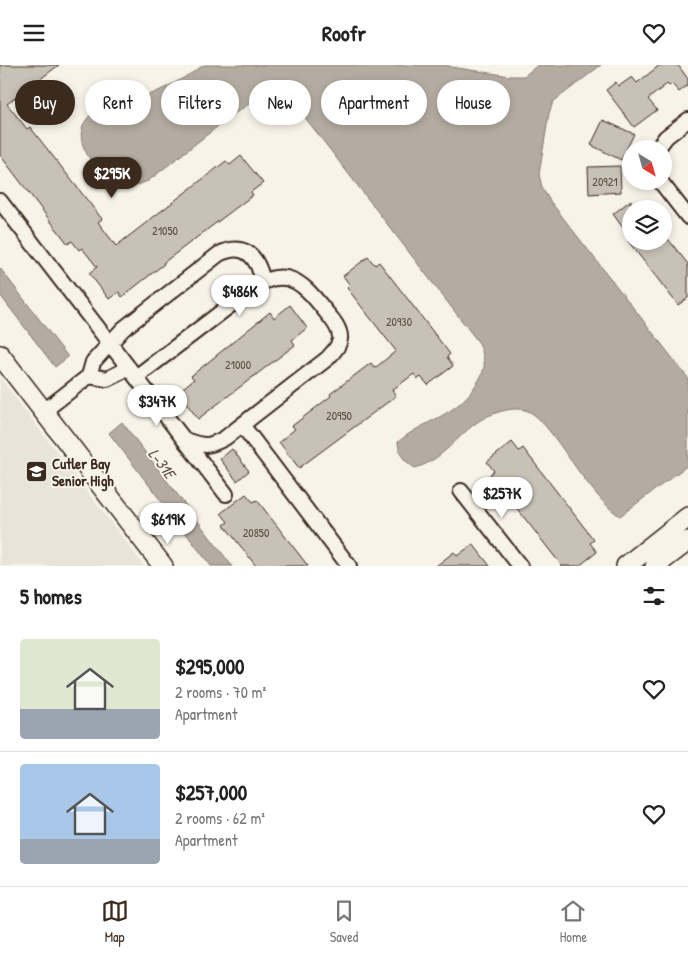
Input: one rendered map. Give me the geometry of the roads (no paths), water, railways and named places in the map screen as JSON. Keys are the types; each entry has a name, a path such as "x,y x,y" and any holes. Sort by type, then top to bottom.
{"street":[{"path":"664,140 688,120"},
{"path":"667,190 688,217"},
{"path":"0,201 226,494"},
{"path":"44,411 89,376 94,362 123,329 220,254 226,251 241,250 251,255 258,263 263,282"},
{"path":"89,376 107,379 132,372 263,282 272,278 284,277 302,285 332,320 340,333 335,351 225,438 210,445 201,445 185,440"},
{"path":"0,355 163,566"},
{"path":"242,425 349,566"},
{"path":"461,491 520,566"},
{"path":"626,566 688,517"},
{"path":"655,566 688,541"}],"place":[{"name":"Cutler Bay Senior High","path":"36,472"}],"water label":[{"name":"L-31E","path":"162,463"}]}
